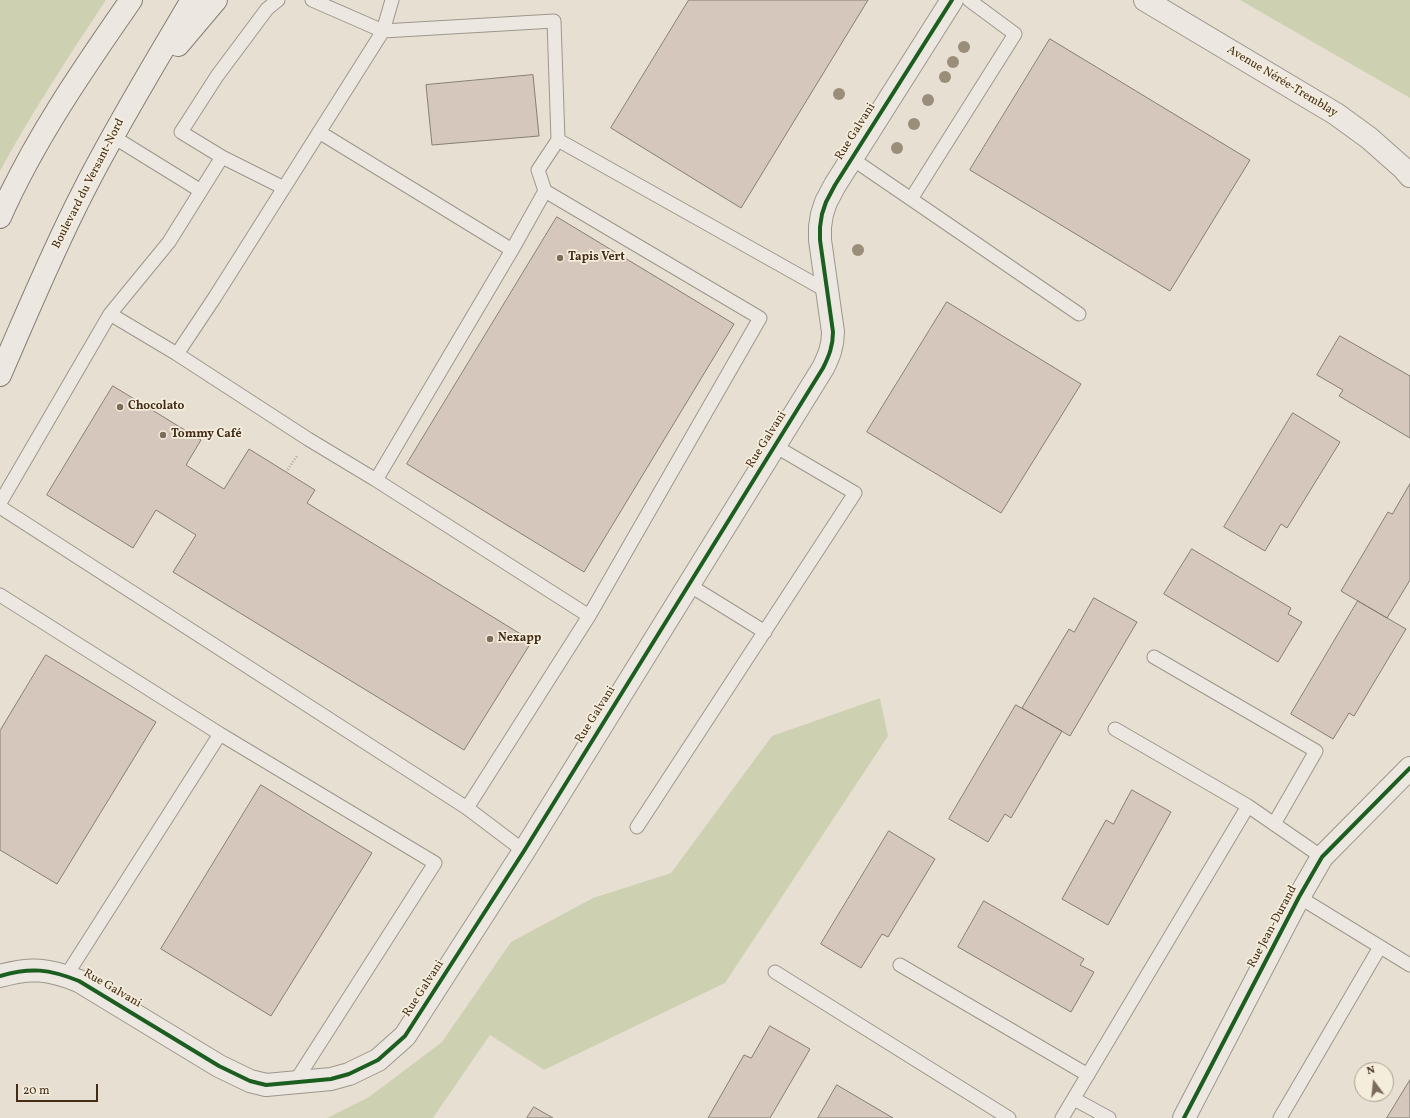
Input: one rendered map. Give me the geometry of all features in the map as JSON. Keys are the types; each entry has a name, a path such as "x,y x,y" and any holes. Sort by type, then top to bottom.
{"street":[{"path":"0,217 26,164 46,130 86,66 131,0"},
{"name":"Boulevard du Versant-Nord","path":"0,375 59,240 83,191 112,136 192,0"},
{"path":"140,89 216,0"},
{"name":"Rue Galvani","path":"0,976 30,970 54,972 79,981 232,1073 250,1081 266,1085 331,1079 349,1074 378,1060 394,1048 405,1036 524,850 823,368 833,343 833,332 820,240 822,214 826,202 851,158 952,0"},
{"name":"Avenue Nérée-Tremblay","path":"1145,0 1336,114 1369,138 1410,176"},
{"name":"Rue Jean-Durand","path":"1184,1118 1299,897 1322,858 1410,768"}],"lane":[{"path":"278,0 267,9 217,76 181,132 222,157 284,188"},
{"path":"312,0 383,31 554,21 558,140 538,170 545,191 760,318 589,616 467,808"},
{"path":"177,354 383,31 392,0"},
{"path":"910,199 1015,34 969,0"},
{"path":"319,132 512,250"},
{"path":"112,136 201,191"},
{"path":"558,140 827,291"},
{"path":"0,503 110,314 169,242 222,157"},
{"path":"851,158 1079,314"},
{"path":"376,480 512,250 545,191"},
{"path":"110,314 177,354 308,439 376,480 589,616"},
{"path":"637,827 855,493 775,446"},
{"path":"0,507 467,808 524,850"},
{"path":"689,585 764,632"},
{"path":"0,595 220,734 435,863 295,1082"},
{"path":"1154,657 1316,751 1274,824"},
{"path":"1115,729 1248,806 1322,858"},
{"path":"66,976 220,734"},
{"path":"1062,1118 1248,806"},
{"path":"1299,897 1410,966"},
{"path":"1280,1118 1380,947"},
{"path":"900,965 1088,1075"},
{"path":"775,972 1009,1118"},
{"path":"1074,1099 1109,1118"}],"green space":[{"path":"0,0 106,0 38,106 0,171"},
{"path":"1240,0 1410,0 1410,98"},
{"path":"880,698 888,736 725,983 544,1070 490,1035 433,1118 327,1118 369,1097 442,1042 511,942 593,898 671,873 772,736"}],"building":[{"path":"689,0 868,0 741,208 611,128"},
{"path":"1050,39 1250,160 1170,291 970,170"},
{"path":"533,75 539,136 432,145 426,85"},
{"path":"557,217 734,324 584,572 407,464"},
{"path":"947,302 1081,384 1001,513 867,432"},
{"path":"1340,336 1410,376 1410,438 1339,396 1343,390 1317,375"},
{"path":"113,386 201,440 186,465 224,489 249,449 315,490 307,503 532,641 464,750 173,572 196,535 156,510 133,548 47,495"},
{"path":"1293,413 1340,442 1287,528 1281,524 1265,551 1224,527"},
{"path":"1410,484 1410,580 1387,618 1341,591 1388,512 1392,514"},
{"path":"1192,549 1291,608 1288,614 1302,622 1278,662 1164,594"},
{"path":"1094,598 1137,622 1070,736 1022,708 1069,629 1074,632"},
{"path":"1358,601 1406,629 1354,716 1349,713 1333,739 1291,714"},
{"path":"46,655 156,722 57,884 0,850 0,731"},
{"path":"1016,705 1062,731 1011,818 1005,814 988,842 949,819"},
{"path":"261,785 372,853 271,1016 161,949"},
{"path":"1132,790 1171,812 1108,925 1062,899 1106,820 1113,824"},
{"path":"889,831 935,859 888,937 882,934 861,968 821,944"},
{"path":"984,901 1084,959 1080,965 1094,972 1071,1012 958,947"},
{"path":"770,1026 810,1049 770,1118 708,1118 744,1055 751,1058"},
{"path":"1410,1080 1410,1118 1387,1118"},
{"path":"837,1085 893,1118 818,1118"},
{"path":"534,1107 553,1118 527,1118"}],"cycle path":[{"path":"0,976 31,970 58,974 79,981 219,1066 250,1081 266,1085 331,1079 349,1074 378,1060 405,1036 524,851 823,368 830,351 833,332 820,240 822,214 826,202 835,185 952,0"},
{"path":"1184,1118 1299,897 1322,857 1410,768"}],"place":[{"name":"Tapis Vert","path":"560,258"},
{"name":"Chocolato","path":"120,407"},
{"name":"Tommy Café","path":"163,435"},
{"name":"Nexapp","path":"490,639"}]}
